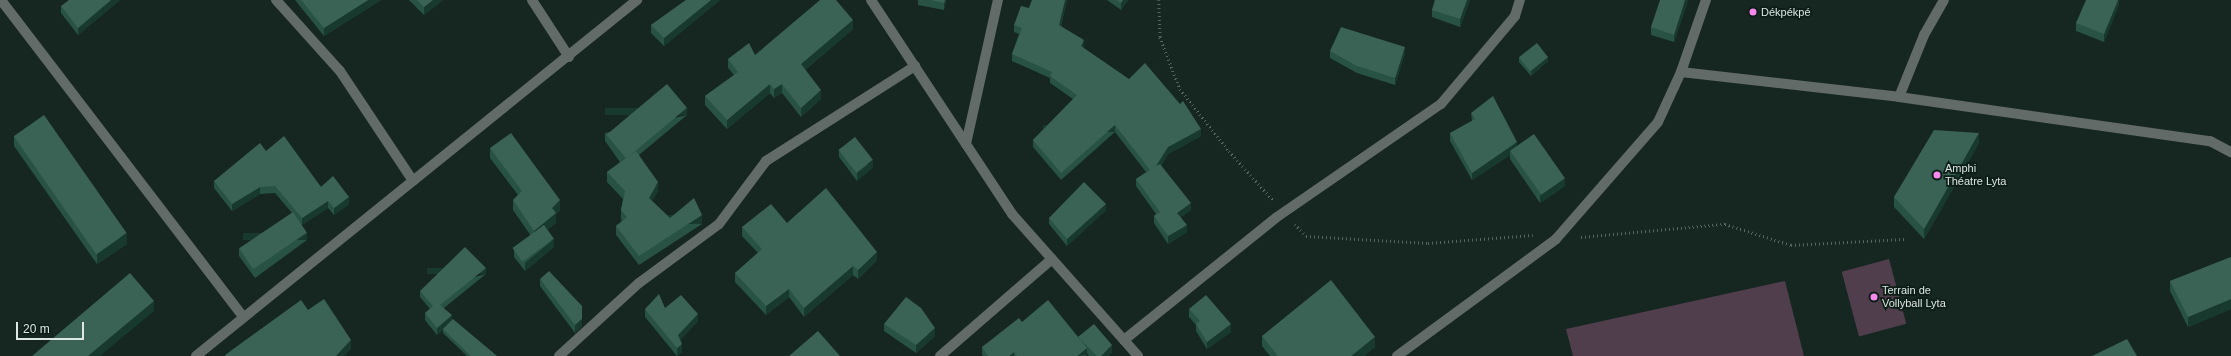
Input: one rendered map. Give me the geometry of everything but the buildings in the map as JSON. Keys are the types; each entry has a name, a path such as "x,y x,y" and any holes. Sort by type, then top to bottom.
{"street":[{"path":"1,0 243,317"},
{"path":"276,0 340,71 413,181"},
{"path":"532,0 569,57"},
{"path":"196,356 569,57 637,0"},
{"path":"871,0 1012,214 1138,356"},
{"path":"966,144 998,0"},
{"path":"1124,340 1284,212 1441,104 1514,16 1520,0"},
{"path":"1397,356 1556,239 1658,122 1682,72 1706,0"},
{"path":"1899,97 1924,35 1944,0"},
{"path":"559,356 639,283 719,224 766,161 915,66"},
{"path":"1682,72 1899,97 2210,141 2231,152"},
{"path":"940,356 1052,259"}],"path":[{"path":"1159,0 1160,37 1180,89 1229,152 1306,236 1428,243 1529,235 1556,239 1725,224 1791,245 1905,239"}],"shaded area":[{"name":"Terrain de Vollyball Lyta","path":"1889,259 1906,324 1859,336 1842,272"},
{"path":"1785,281 1804,356 1573,356 1566,329"}],"place":[{"name":"Dékpékpé","path":"1753,12"},
{"name":"Amphi Théatre Lyta","path":"1937,175"},
{"name":"Terrain de Vollyball Lyta","path":"1874,297"}]}
